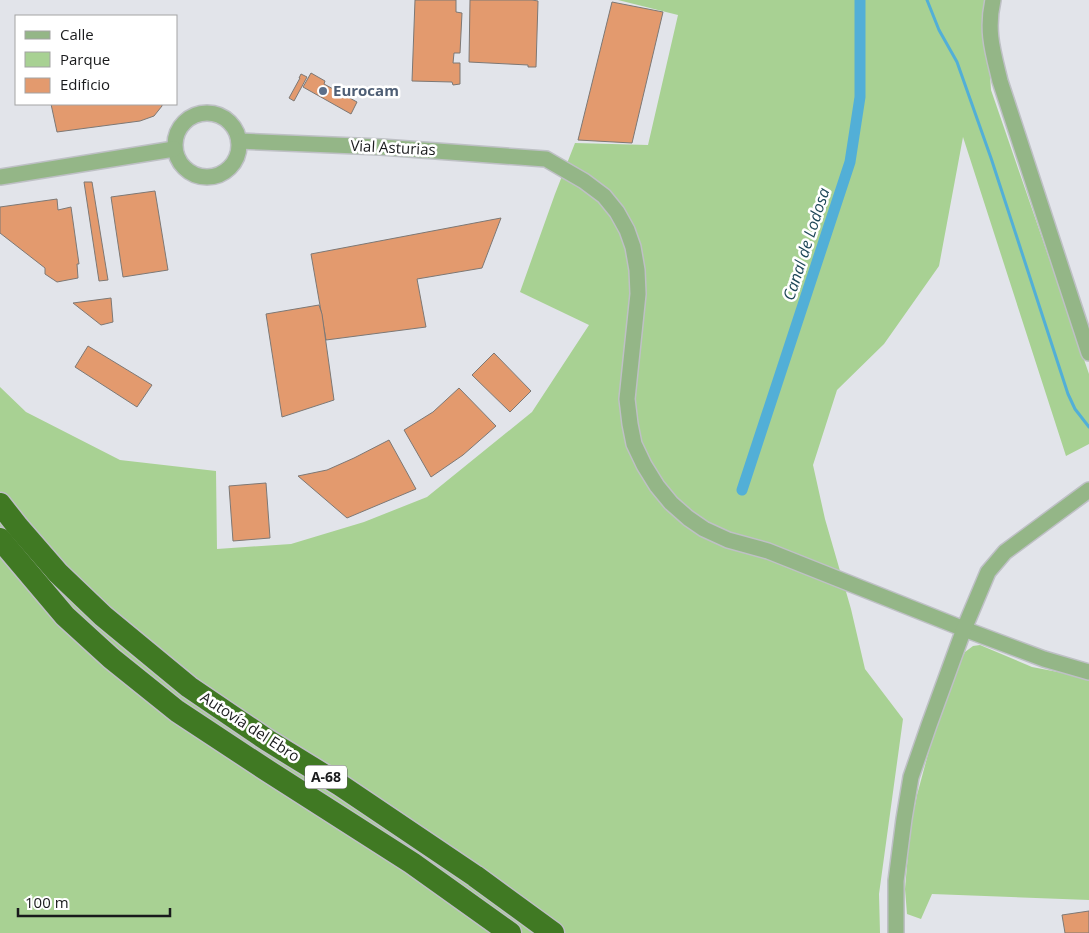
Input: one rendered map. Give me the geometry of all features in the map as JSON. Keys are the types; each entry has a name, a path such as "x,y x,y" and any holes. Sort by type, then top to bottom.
{"highway":[{"path":"0,486 26,524 55,556 103,616"},
{"name":"Autovía del Ebro","path":"0,504 58,573 103,616 189,687 475,876 553,933"},
{"name":"Autovía del Ebro","path":"0,538 65,616 110,658 178,711 412,863 510,933"},
{"path":"0,553 25,584 65,616"}],"street":[{"path":"993,0 990,13 991,44 1000,81 1089,353"},
{"path":"202,113 215,114 226,119 234,129 238,141 238,153 232,165 223,173 211,177 198,176 187,171 178,161 174,149 175,137 181,126 190,117 202,113"},
{"name":"Vial Asturias","path":"238,141 381,147 546,159 584,182 604,196 617,212 627,230 633,247 638,270 638,294 627,399 630,424 634,444 644,465 657,486 671,503 704,529 728,540 768,551 964,629"},
{"path":"0,177 174,149"},
{"path":"896,933 896,881 911,777 964,629 988,572 1005,552 1089,490"},
{"path":"964,629 1044,659 1089,672"}],"green space":[{"path":"618,0 987,0 985,5 991,90 1089,374 1089,444 1066,456 963,137 939,266 884,344 837,390 813,465 825,519 851,609 865,669 903,719 879,894 880,933 0,933 0,387 26,412 120,460 216,471 217,549 291,544 364,522 427,497 532,412 589,325 520,292 575,143 648,145 678,15"},
{"path":"980,645 1032,667 1089,678 1089,900 932,894 921,919 907,914 905,889 910,830 917,795 934,732 953,676 965,652 973,646"}],"building":[{"path":"415,0 456,0 456,12 462,13 460,53 454,53 453,63 460,63 460,84 412,81"},
{"path":"470,0 538,1 536,67 469,62"},
{"path":"612,2 663,12 632,143 578,140"},
{"name":"Eurocam","path":"311,73 325,81 324,84 357,102 351,114 303,87"},
{"path":"301,74 307,77 294,101 289,98"},
{"path":"51,105 162,105 154,116 140,121 57,132"},
{"path":"84,182 92,182 108,280 99,281"},
{"path":"155,191 168,270 123,277 111,197"},
{"path":"57,199 58,210 71,207 79,264 77,264 78,278 57,282 45,274 45,268 0,233 0,207"},
{"path":"501,218 482,268 417,279 426,327 326,340 311,254"},
{"path":"111,298 113,322 101,325 73,303"},
{"path":"319,305 322,314 334,400 282,417 266,314"},
{"path":"88,346 152,385 137,407 75,367"},
{"path":"494,353 531,391 510,412 472,375"},
{"path":"459,388 496,426 463,455 431,477 404,430 433,412"},
{"path":"389,440 416,489 347,518 298,476 327,470"},
{"path":"266,483 270,538 233,541 229,486"},
{"path":"1089,911 1089,933 1065,933 1062,915"}],"waterway":[{"name":"Canal de Lodosa","path":"742,490 850,162 860,97 860,0"},
{"path":"927,0 939,30 957,62 991,158 1068,394 1075,409 1089,427"}],"place":[{"name":"Eurocam","path":"323,91"}]}
